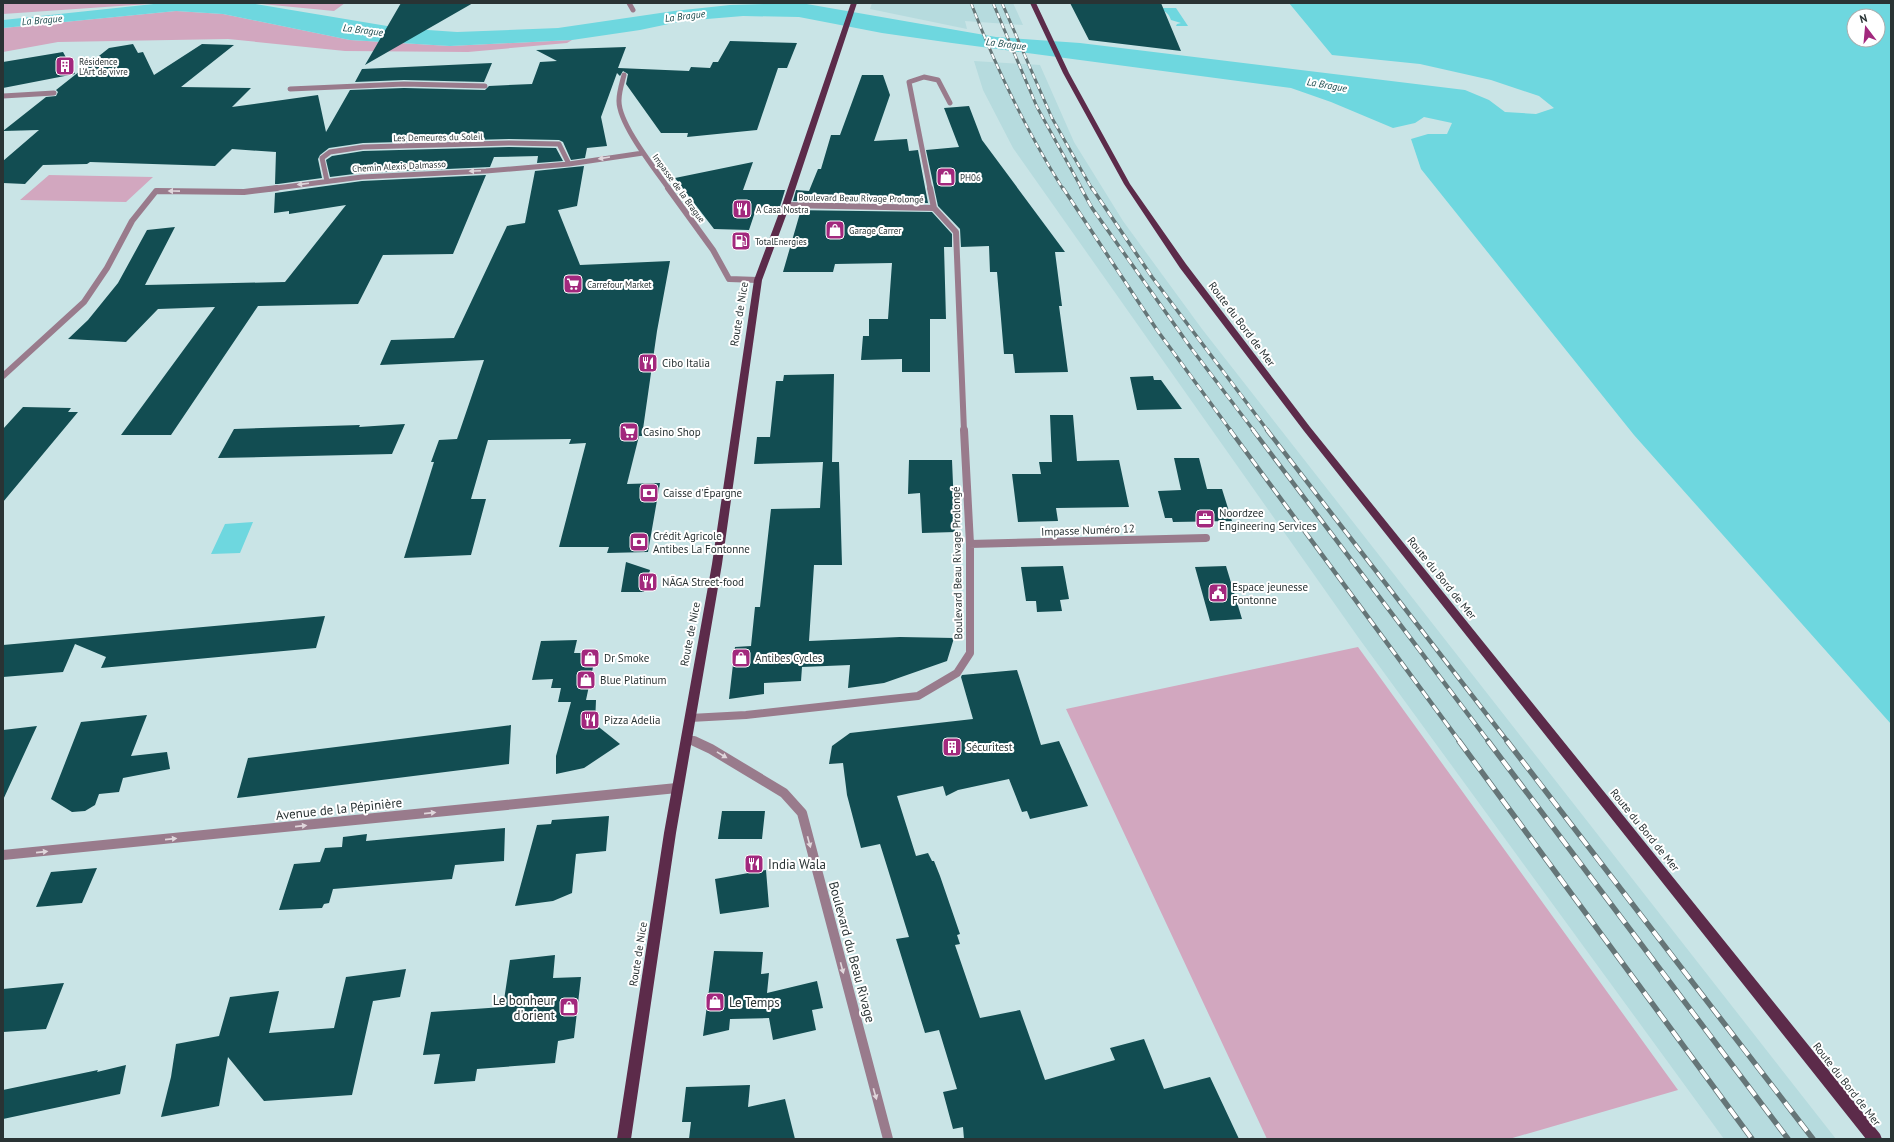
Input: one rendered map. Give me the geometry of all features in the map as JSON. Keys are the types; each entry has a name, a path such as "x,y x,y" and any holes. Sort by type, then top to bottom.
{"main road":[{"name":"Route de Nice","path":"624,1139 678,788 717,564 758,280 786,205 854,3"},
{"name":"Route du Bord de Mer","path":"1033,3 1066,72 1127,184 1183,266 1307,429 1875,1139"}],"street":[{"path":"629,3 633,10"},
{"name":"Impasse de la Brague","path":"624,76 619,100 622,115 643,153 713,250 729,279 758,280"},
{"name":"Boulevard Beau Rivage Prolongé","path":"690,718 746,715 918,696 957,673 970,653 970,544 960,353 956,232 934,208 909,82 922,77 935,78 938,80 950,103"},
{"path":"290,89 404,84 485,86"},
{"path":"3,96 54,93"},
{"name":"Les Demeures du Soleil","path":"327,181 322,158 330,152 363,147 509,143 559,144 569,164"},
{"name":"Chemin Alexis Dalmasso","path":"6,369 48,336 84,302 107,268 132,221 156,191 244,192 393,174 486,171 569,164 643,153"},
{"name":"Boulevard Beau Rivage Prolongé","path":"786,205 934,208"},
{"path":"3,376 6,369"},
{"name":"Impasse Numéro 12","path":"970,544 1206,538"},
{"name":"Boulevard du Beau Rivage","path":"687,738 711,749 784,793 802,813 888,1139"},
{"name":"Avenue de la Pépinière","path":"3,855 678,788"}],"shaded area":[{"path":"3,3 163,3 3,14"},
{"path":"251,3 345,3 334,11"},
{"path":"872,3 1013,3 1023,25 965,21 967,29 870,9"},
{"path":"176,11 223,14 350,40 450,46 572,40 567,43 468,52 345,51 228,39 58,42 3,52 3,28"},
{"path":"974,61 1040,65 1074,142 1123,221 1202,329 1836,1139 1724,1139 1358,637 1013,148 983,90"},
{"path":"49,175 153,177 126,202 20,200"},
{"path":"1358,647 1678,1090 1509,1139 1267,1139 1066,709"}],"water":[{"name":"La Brague","path":"163,3 249,3 399,28 457,32 558,28 674,11 730,5 801,3 996,37 1080,43 1465,90 1489,100 1505,112 1536,114 1554,108 1539,96 1491,80 1420,64 1332,55 1289,3 1891,3 1891,724 1634,435 1421,169 1411,139 1428,134 1447,134 1452,123 1424,117 1415,123 1393,128 1331,102 1291,88 882,33 799,17 743,16 683,21 640,30 572,40 450,46 350,40 223,14 176,11 3,28 3,20"},
{"path":"1158,8 1176,8 1188,26 1176,26 1177,24 1181,23 1171,20 1167,13"},
{"path":"253,522 240,553 211,554 225,524"}],"building":[{"path":"401,3 473,3 365,65"},
{"path":"1070,3 1161,3 1181,51 1089,40"},
{"path":"730,41 797,43 787,68 778,68 757,130 687,137 688,133 661,133 626,84 628,74 623,71 620,76 617,73 601,117 607,146 587,148 585,158 571,160 563,142 559,140 509,139 363,143 329,148 320,155 318,159 322,178 278,184 275,184 276,152 232,149 215,166 90,162 87,164 43,165 25,184 3,183 3,161 39,130 3,131 46,97 56,96 58,92 56,90 109,48 133,44 138,53 143,52 154,75 202,44 234,45 181,87 251,88 232,107 318,95 326,132 350,90 404,88 485,90 489,86 532,84 540,62 557,61 536,50 626,47 618,68 689,71 691,67 710,68 713,62 718,62"},
{"path":"63,52 75,74 3,88 3,62"},
{"path":"492,63 484,82 404,80 355,82 362,69"},
{"path":"862,75 883,75 890,95 874,141 907,139 909,151 918,150 928,203 793,201 796,190 809,191 818,169 821,169 831,135 840,135"},
{"path":"969,106 982,140 1065,252 1055,252 1062,306 1059,306 1068,372 1015,373 1013,354 1004,354 997,272 990,272 989,246 961,247 960,229 938,206 926,150 959,147 944,108"},
{"path":"509,147 556,148 563,161 537,163 538,156 494,157 490,167 362,173 330,177 326,160 332,156 363,151"},
{"path":"753,162 743,190 785,190 778,213 755,212 749,230 714,229 675,178"},
{"path":"584,166 577,206 558,210 580,265 670,261 657,331 642,436 639,436 627,484 660,483 648,552 607,553 609,547 559,547 586,443 569,444 571,439 488,440 471,499 486,499 471,555 404,558 434,462 431,462 439,440 457,439 484,360 380,365 391,340 454,338 507,226 525,223 535,171"},
{"path":"486,175 453,254 383,255 358,304 258,306 171,435 121,435 215,307 158,309 126,342 68,339 88,320 118,283 147,230 175,227 145,285 285,282 346,205 289,214 289,211 274,213 275,193 362,181"},
{"path":"790,210 932,212 952,234 952,247 944,247 946,319 930,319 930,372 902,372 902,359 861,360 863,336 869,336 869,319 888,319 892,263 835,264 833,272 783,272 800,213 789,213"},
{"path":"834,374 832,462 839,462 842,565 814,565 809,641 900,637 954,638 947,661 884,683 848,688 850,665 802,667 801,681 764,683 764,694 729,699 735,647 751,646 755,607 760,607 771,509 820,508 823,462 754,464 757,437 770,437 776,381 783,381 784,375"},
{"path":"1153,376 1154,380 1161,380 1182,409 1137,410 1130,377"},
{"path":"23,407 71,408 68,412 78,412 3,502 3,429"},
{"path":"1050,415 1073,415 1077,461 1119,460 1129,507 1056,508 1058,521 1018,522 1012,474 1041,474 1039,462 1052,462"},
{"path":"405,424 392,454 218,458 234,429 360,425 359,427"},
{"path":"1174,458 1199,458 1207,489 1222,489 1232,521 1173,522 1172,518 1165,518 1158,491 1181,490"},
{"path":"909,460 952,460 955,532 922,533 920,493 908,494"},
{"name":"NÂGA Street-food","path":"626,562 650,570 644,592 621,592"},
{"path":"1063,566 1069,599 1060,600 1062,611 1037,612 1036,601 1026,601 1021,567"},
{"name":"Espace jeunesse Fontonne","path":"1226,566 1242,619 1210,621 1195,567"},
{"path":"325,616 316,648 101,668 106,657 75,644 63,672 3,677 3,645"},
{"path":"577,640 574,653 596,653 586,700 596,700 595,724 620,744 584,768 556,774 556,756 571,702 558,702 561,688 551,688 553,679 532,680 541,641"},
{"path":"1017,670 1041,745 1059,741 1088,806 1030,819 1027,811 1022,812 1009,779 958,790 946,796 943,786 897,796 916,856 928,853 932,861 934,861 940,876 960,934 957,935 960,944 955,945 980,1018 1020,1010 1045,1080 1115,1060 1110,1048 1144,1039 1164,1089 1210,1077 1239,1139 964,1139 963,1127 953,1129 943,1092 957,1089 939,1030 925,1033 896,939 909,937 880,844 861,848 847,795 843,763 829,764 832,746 850,733 973,719 961,677 962,675"},
{"path":"147,715 131,756 167,752 170,769 123,778 119,792 99,794 95,805 85,811 72,812 51,799 81,722"},
{"path":"511,725 509,764 237,798 248,758"},
{"path":"37,726 3,800 3,730"},
{"path":"722,811 765,811 762,839 718,839"},
{"path":"609,816 606,851 576,854 572,893 553,901 515,906 537,825 551,824 552,820"},
{"path":"505,828 504,861 455,865 452,879 333,889 329,903 324,904 322,908 279,910 294,864 320,862 325,848 342,847 343,837 367,834 366,841"},
{"path":"97,868 82,903 36,907 51,872"},
{"path":"766,870 769,907 720,914 715,879"},
{"path":"714,951 763,952 761,974 769,973 767,993 817,981 823,1008 812,1010 816,1030 773,1040 769,1018 730,1019 729,1030 703,1036"},
{"path":"555,955 553,978 581,977 574,1038 558,1041 555,1063 477,1069 475,1081 434,1084 440,1054 423,1055 431,1012 503,1007 510,960"},
{"path":"406,969 400,997 373,1001 352,1095 264,1101 228,1057 219,1106 161,1117 171,1077 176,1044 219,1036 230,997 279,991 269,1033 334,1028 346,977"},
{"path":"64,983 46,1029 3,1032 3,989"},
{"path":"126,1065 120,1094 3,1119 3,1090"},
{"path":"750,1085 748,1107 785,1099 795,1139 689,1139 691,1122 682,1122 686,1087"}],"railway":[{"path":"971,3 1012,98 1049,167 1063,189"},
{"path":"993,3 1037,107 1082,189"},
{"path":"1002,3 1052,118 1092,189"},
{"path":"1063,188 1157,330 1231,431"},
{"path":"1081,188 1092,208 1191,348 1254,431"},
{"path":"1092,188 1152,277 1268,431"},
{"path":"1230,430 1460,742"},
{"path":"1253,430 1489,742"},
{"path":"1267,430 1508,742"},
{"path":"1459,741 1752,1139"},
{"path":"1488,741 1788,1139"},
{"path":"1507,741 1813,1139"}],"place":[{"name":"Résidence L'Art de vivre","path":"65,66"},
{"name":"PH06","path":"946,177"},
{"name":"A Casa Nostra","path":"742,209"},
{"name":"Garage Carrer","path":"835,230"},
{"name":"TotalEnergies","path":"741,241"},
{"name":"Carrefour Market","path":"573,284"},
{"name":"Cibo Italia","path":"648,363"},
{"name":"Casino Shop","path":"629,432"},
{"name":"Caisse d'Épargne","path":"649,493"},
{"name":"Noordzee Engineering Services","path":"1205,519"},
{"name":"Crédit Agricole Antibes La Fontonne","path":"639,542"},
{"name":"NÂGA Street-food","path":"648,582"},
{"name":"Espace jeunesse Fontonne","path":"1218,593"},
{"name":"Dr Smoke","path":"590,658"},
{"name":"Antibes Cycles","path":"741,658"},
{"name":"Blue Platinum","path":"586,680"},
{"name":"Pizza Adelia","path":"590,720"},
{"name":"Sécuritest","path":"952,747"},
{"name":"India Wala","path":"754,864"},
{"name":"Le Temps","path":"715,1002"},
{"name":"Le bonheur d'orient","path":"569,1007"}]}
